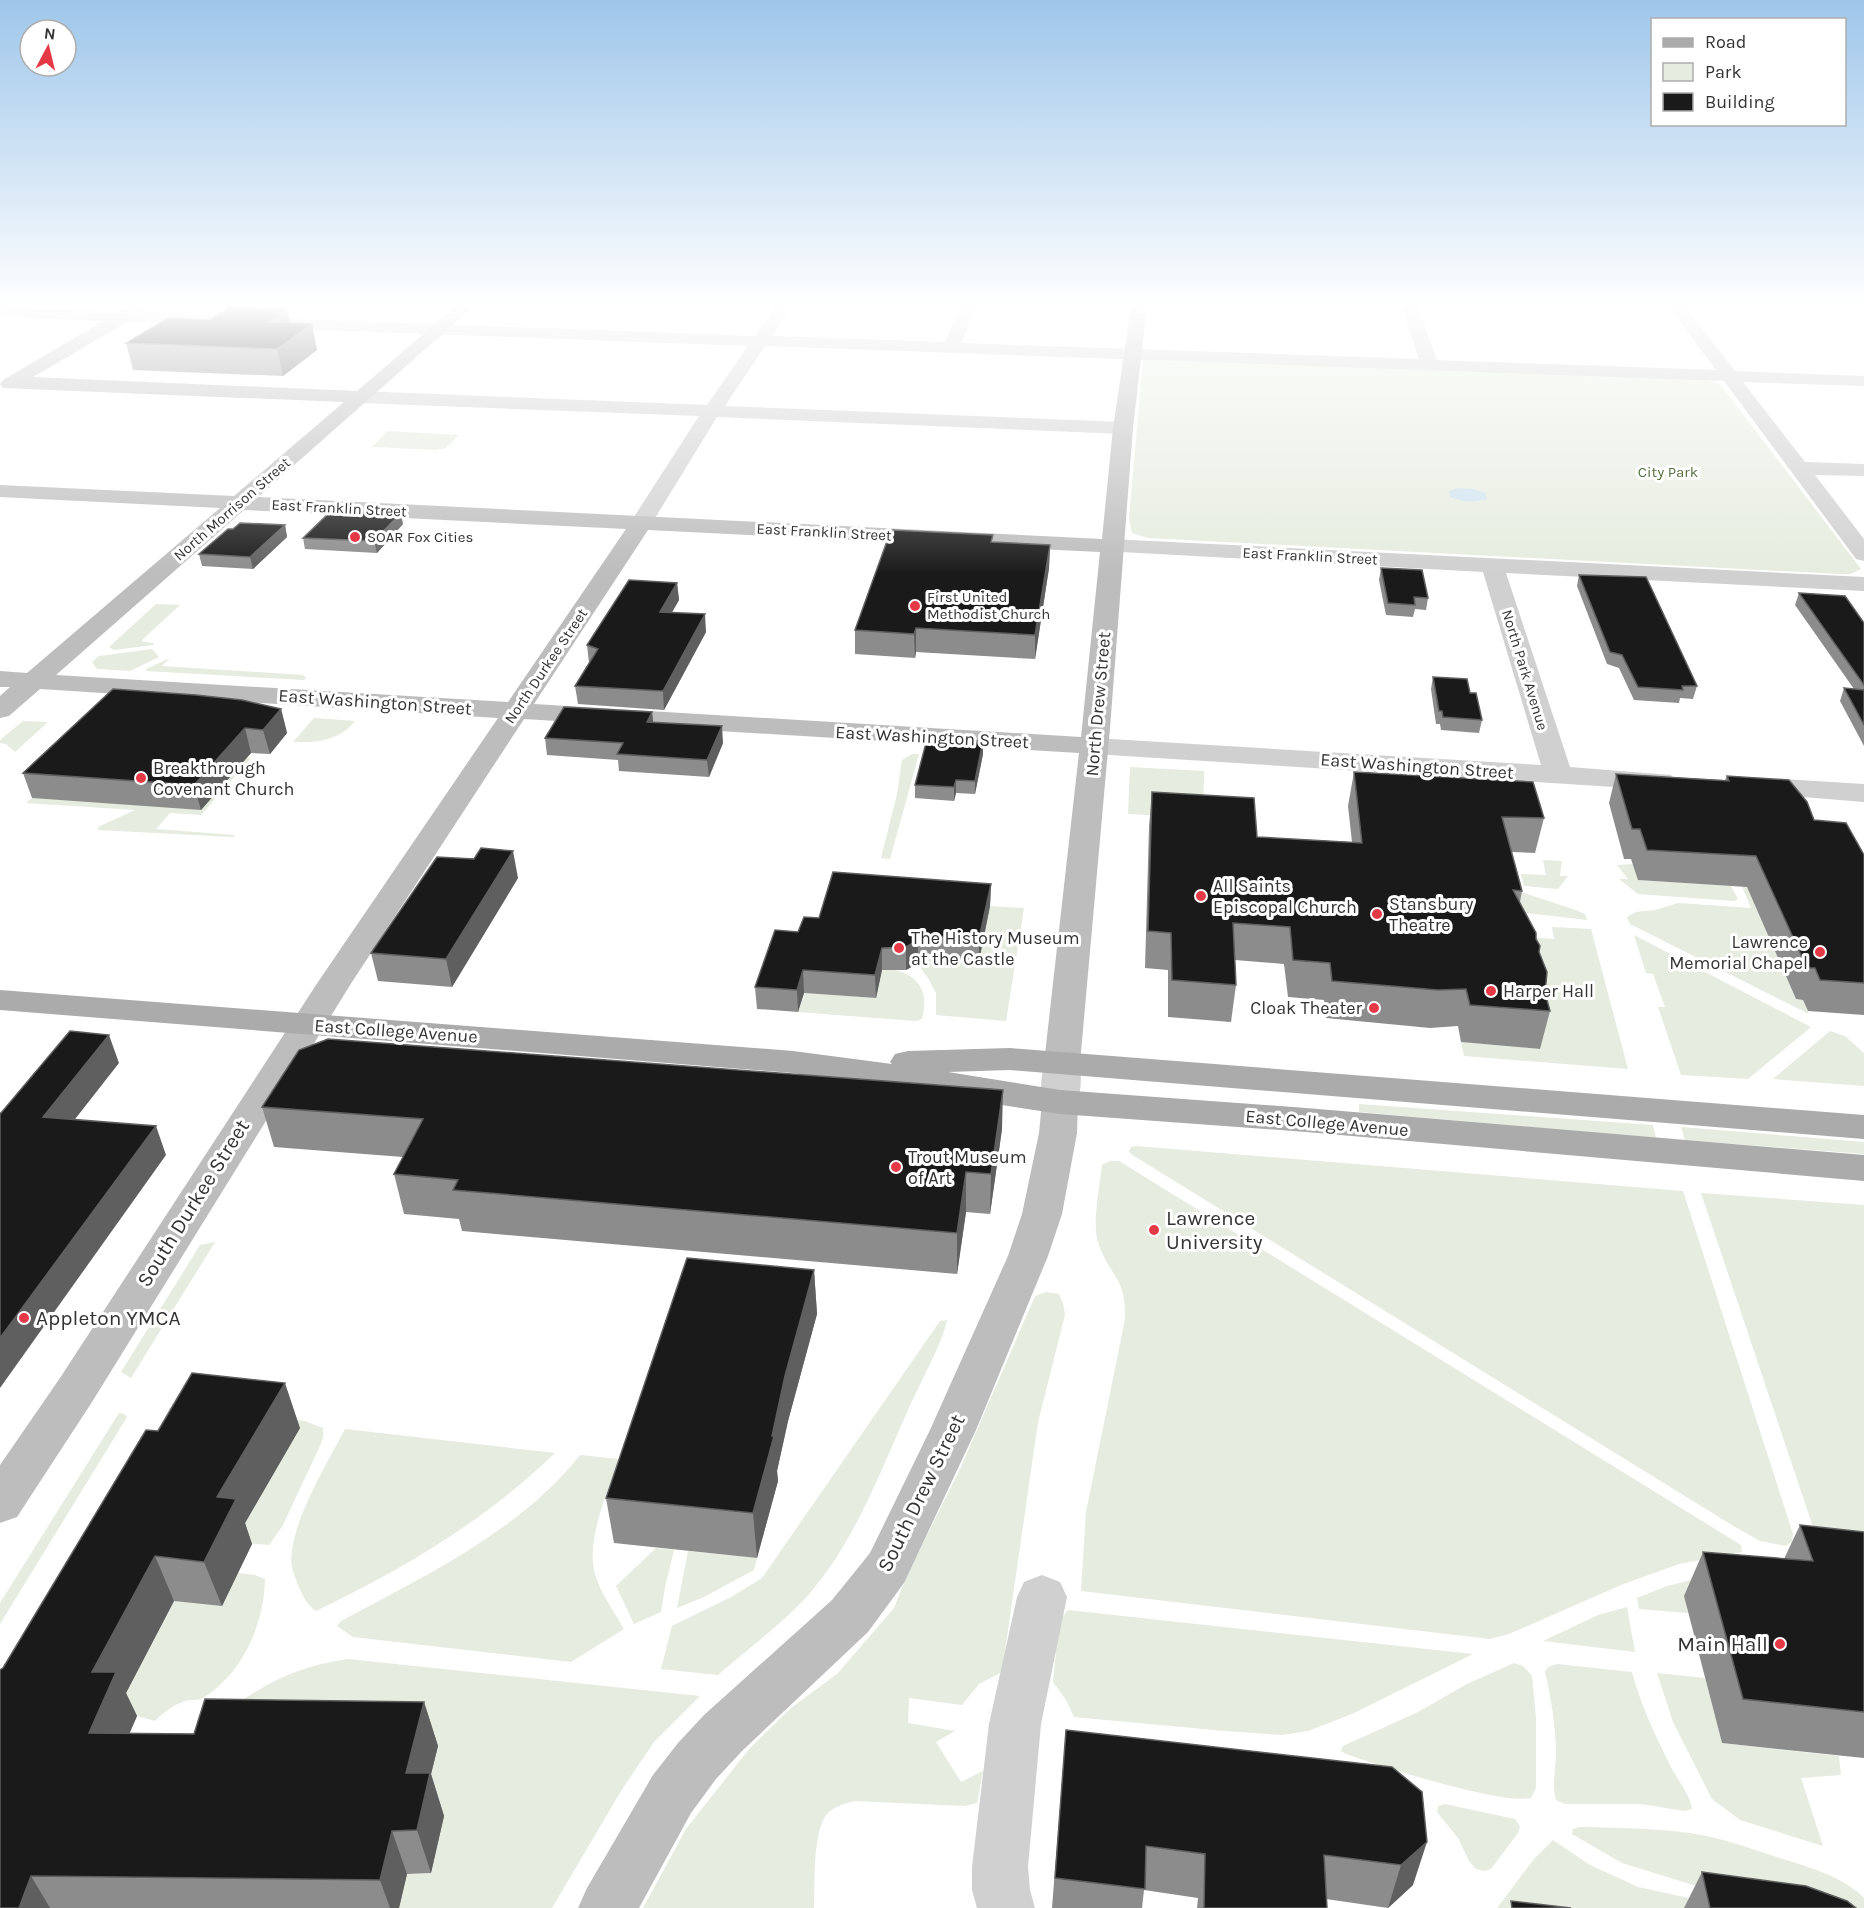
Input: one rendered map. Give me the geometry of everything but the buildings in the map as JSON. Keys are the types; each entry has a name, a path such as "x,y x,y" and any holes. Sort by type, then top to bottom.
{"main road":[{"name":"East College Avenue","path":"0,1000 793,1062 1005,1092 1061,1083 1864,1126"},
{"name":"East College Avenue","path":"1061,1083 1306,1120 1864,1168"}],"street":[{"path":"306,396 1123,428"},
{"name":"North Durkee Street","path":"308,1024 723,396"},
{"name":"North Drew Street","path":"1061,1083 1111,546 1127,396"},
{"path":"1743,396 1864,554"},
{"name":"North Morrison Street","path":"0,710 360,398"},
{"path":"1799,468 1864,470"},
{"name":"East Franklin Street","path":"0,491 1864,584"},
{"name":"North Park Avenue","path":"1492,565 1558,774"},
{"name":"East Washington Street","path":"0,679 1691,783"},
{"path":"1727,785 1864,793"},
{"name":"South Durkee Street","path":"0,1503 76,1390 308,1024"},
{"name":"South Drew Street","path":"607,1908 672,1794 697,1761 723,1733 850,1616 887,1568 953,1430 1028,1256 1042,1214 1058,1133 1061,1083"},
{"path":"1006,1908 1001,1890 1000,1867 1015,1724 1042,1597"}],"green space":[{"name":"City Park","path":"1140,396 1729,396 1861,569 1850,574 1840,574 1148,538 1132,533 1129,519"},
{"path":"388,431 459,435 446,448 436,450 372,447"},
{"path":"156,604 180,605 142,640 154,643 153,645 114,650 109,647"},
{"path":"152,649 159,657 130,671 97,669 92,662 99,656"},
{"path":"170,658 162,666 303,675 306,678 304,680 146,671"},
{"path":"314,718 355,721 342,732 327,739 293,742"},
{"path":"23,721 48,722 15,752 6,744 0,743 0,740"},
{"path":"912,754 919,754 890,859 881,858 897,794 902,760"},
{"path":"251,758 201,815 170,813 156,829 235,835 233,837 98,830 98,827 135,810 26,803 32,798"},
{"path":"1130,767 1204,771 1203,818 1128,814"},
{"path":"1543,860 1562,861 1560,876 1568,876 1558,889 1524,886 1521,874 1546,875"},
{"path":"1633,864 1639,880 1731,886 1738,899 1734,901 1638,894 1619,879 1628,879 1617,865"},
{"path":"1741,884 1746,884 1796,999 1803,1000 1809,1014 1630,924 1627,917 1636,912 1655,910 1678,903 1751,908"},
{"path":"1516,890 1585,914 1587,920 1510,911"},
{"path":"990,906 1024,908 1006,1021 936,1015 936,993 916,962 916,957 978,961"},
{"path":"1552,927 1591,929 1628,1069 1464,1056 1461,1042 1540,1049 1515,936 1554,939"},
{"path":"1634,935 1811,1027 1748,1079 1681,1075 1658,1007 1665,1007 1653,974 1646,973"},
{"path":"883,968 903,973 917,982 924,998 922,1019 915,1021 798,1012 805,993 875,998"},
{"path":"1830,1031 1845,1036 1864,1053 1864,1086 1773,1079"},
{"path":"1359,1104 1653,1125 1656,1138 1359,1112"},
{"path":"1681,1127 1864,1142 1864,1154 1685,1140"},
{"path":"1131,1147 1683,1191 1793,1534 1792,1542 1786,1546 1760,1541 1735,1527 1134,1156 1129,1152"},
{"path":"1110,1161 1119,1161 1741,1545 1742,1552 1679,1564 1621,1585 1509,1634 1490,1639 1081,1591 1086,1512 1125,1319 1123,1294 1099,1245 1096,1227 1102,1165"},
{"path":"1701,1193 1864,1205 1864,1548 1817,1539"},
{"path":"215,1242 131,1378 121,1372 200,1245"},
{"path":"1046,1292 1059,1294 1065,1315 1038,1422 1002,1672 979,1684 962,1705 909,1698 908,1723 955,1731 936,1742 961,1782 983,1771 977,1803 964,1806 855,1801 832,1810 824,1819 817,1843 814,1908 643,1908 686,1829 749,1749 791,1708 837,1674 894,1608 909,1571 961,1467 1035,1296"},
{"path":"947,1320 936,1351 854,1528 810,1593 777,1625 718,1675 661,1669 672,1626 731,1597 762,1578 940,1321"},
{"path":"209,1410 305,1421 323,1428 320,1446 282,1527 269,1545 234,1542 299,1428"},
{"path":"119,1413 127,1417 0,1624 0,1603"},
{"path":"345,1429 555,1453 528,1478 472,1522 442,1542 316,1611 307,1603 298,1585 292,1567 292,1552 295,1534 310,1496"},
{"path":"580,1455 619,1459 597,1524 593,1562 600,1588 624,1629 571,1662 353,1637 337,1626 341,1621 438,1569 500,1529 529,1507"},
{"path":"656,1548 674,1550 661,1612 634,1624 616,1586"},
{"path":"688,1551 757,1558 754,1570 704,1597 677,1608"},
{"path":"238,1573 265,1579 264,1596 261,1613 249,1646 229,1675 203,1698 187,1700 165,1712 155,1721 137,1716 114,1716 174,1601"},
{"path":"1721,1573 1685,1596 1688,1613 1639,1609 1637,1598 1667,1586"},
{"path":"1627,1607 1635,1652 1543,1641 1598,1615"},
{"path":"1068,1610 1473,1654 1352,1714 1308,1731 1282,1735 1074,1717 1066,1700 1053,1682 1059,1621"},
{"path":"348,1659 700,1696 654,1742 621,1791 552,1908 399,1908 407,1874 431,1873 443,1817 420,1816 437,1746 223,1714 281,1678 313,1666"},
{"path":"1514,1663 1523,1666 1532,1676 1536,1717 1536,1788 1531,1798 1507,1798 1467,1790 1391,1769 1341,1751 1343,1746 1418,1712 1467,1684"},
{"path":"1557,1664 1632,1672 1649,1721 1692,1809 1684,1811 1641,1804 1565,1804 1556,1800 1554,1787 1555,1729 1545,1672 1548,1667"},
{"path":"1657,1673 1705,1678 1722,1743 1839,1756 1841,1775 1801,1778 1823,1846 1740,1820 1712,1799 1673,1722"},
{"path":"1445,1804 1515,1819 1520,1827 1518,1833 1491,1869 1485,1871 1476,1869 1469,1861 1458,1838 1437,1812 1438,1806"},
{"path":"1580,1827 1675,1831 1727,1841 1828,1874 1864,1898 1864,1908 1825,1908 1693,1885 1622,1863 1572,1834 1573,1829"},
{"path":"1553,1840 1590,1865 1638,1887 1735,1908 1497,1908 1534,1859"}],"water":[{"path":"1458,488 1485,493 1487,499 1468,501 1450,497 1449,491"}],"place":[{"name":"SOAR Fox Cities","path":"355,537"},
{"name":"First United Methodist Church","path":"915,606"},
{"name":"Breakthrough Covenant Church","path":"141,778"},
{"name":"All Saints Episcopal Church","path":"1201,896"},
{"name":"Stansbury Theatre","path":"1377,914"},
{"name":"The History Museum at the Castle","path":"899,948"},
{"name":"Lawrence Memorial Chapel","path":"1820,952"},
{"name":"Harper Hall","path":"1491,991"},
{"name":"Cloak Theater","path":"1374,1008"},
{"name":"Trout Museum of Art","path":"896,1167"},
{"name":"Lawrence University","path":"1154,1230"},
{"name":"Appleton YMCA","path":"24,1318"},
{"name":"Main Hall","path":"1780,1644"}]}
